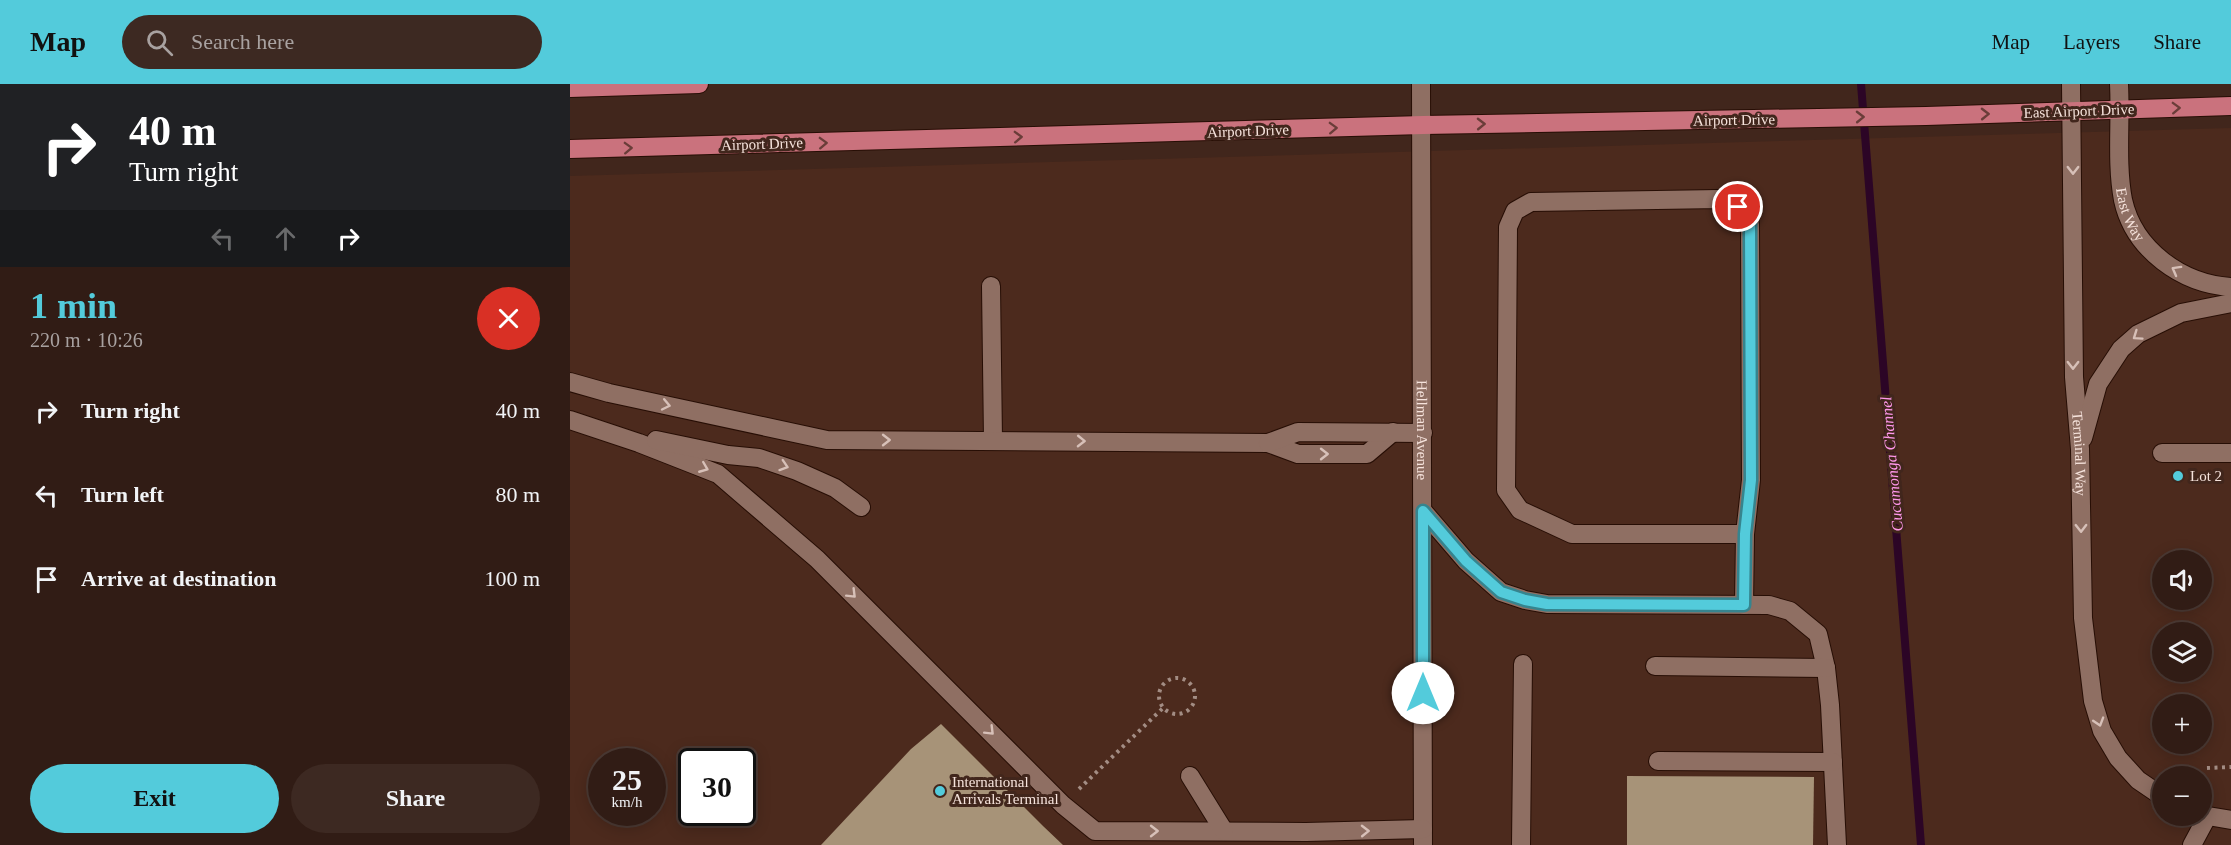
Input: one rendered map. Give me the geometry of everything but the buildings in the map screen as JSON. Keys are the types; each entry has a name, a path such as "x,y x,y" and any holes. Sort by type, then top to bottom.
{"main road":[{"path":"570,88 699,84"},
{"name":"East Airport Drive","path":"1926,116 2231,106"},
{"name":"Airport Drive","path":"570,149 1423,125 1926,116"}],"street":[{"name":"Hellman Avenue","path":"1421,84 1423,125 1424,837"},
{"name":"Terminal Way","path":"2071,84 2074,377 2080,449 2083,618 2093,700 2102,731 2118,758 2138,780 2152,790"},
{"name":"East Way","path":"2119,84 2123,201 2132,226 2166,265 2192,280 2231,287"},
{"path":"1744,605 1745,534 1751,480 1750,224 1738,207 1719,199 1531,202 1515,211 1508,227 1506,490 1520,510 1572,534 1745,534"},
{"path":"991,286 993,440"},
{"path":"2080,449 2098,384 2121,349 2138,334 2181,313 2231,303"},
{"path":"570,382 609,393 827,440 1268,443 1298,432 1423,433"},
{"path":"570,420 604,430 718,474 817,559 1063,805 1095,831 1306,832 1424,837"},
{"path":"604,430 728,455 759,458 798,471 835,488 861,507"},
{"path":"2162,453 2231,453"},
{"path":"1423,511 1466,561 1501,592 1525,600 1547,604 1769,605 1790,611 1805,622 1818,634 1826,668 1837,845"},
{"path":"1521,845 1523,664"},
{"path":"1655,666 1826,668"},
{"path":"1658,761 1833,762"},
{"path":"1190,776 1224,831"},
{"path":"2212,817 2231,820"},
{"path":"2192,845 2201,826"}],"path":[{"path":"1172,679 1183,680 1192,687 1195,698 1190,709 1179,714 1163,708 1159,697 1166,682 1172,679"},
{"path":"1063,805 1163,708"},
{"path":"2212,768 2231,767"}],"shaded area":[{"path":"2231,128 2231,845 570,845 570,176"}],"waterway":[{"name":"Cucamonga Channel","path":"1861,84 1921,845"}],"place":[{"name":"Lot 2","path":"2178,476"},
{"name":"International Arrivals Terminal","path":"940,791"}],"route":[{"path":"1423,693 1423,511 1466,561 1501,592 1525,600 1547,604 1744,605 1745,534 1751,480 1750,224 1738,207"}]}
